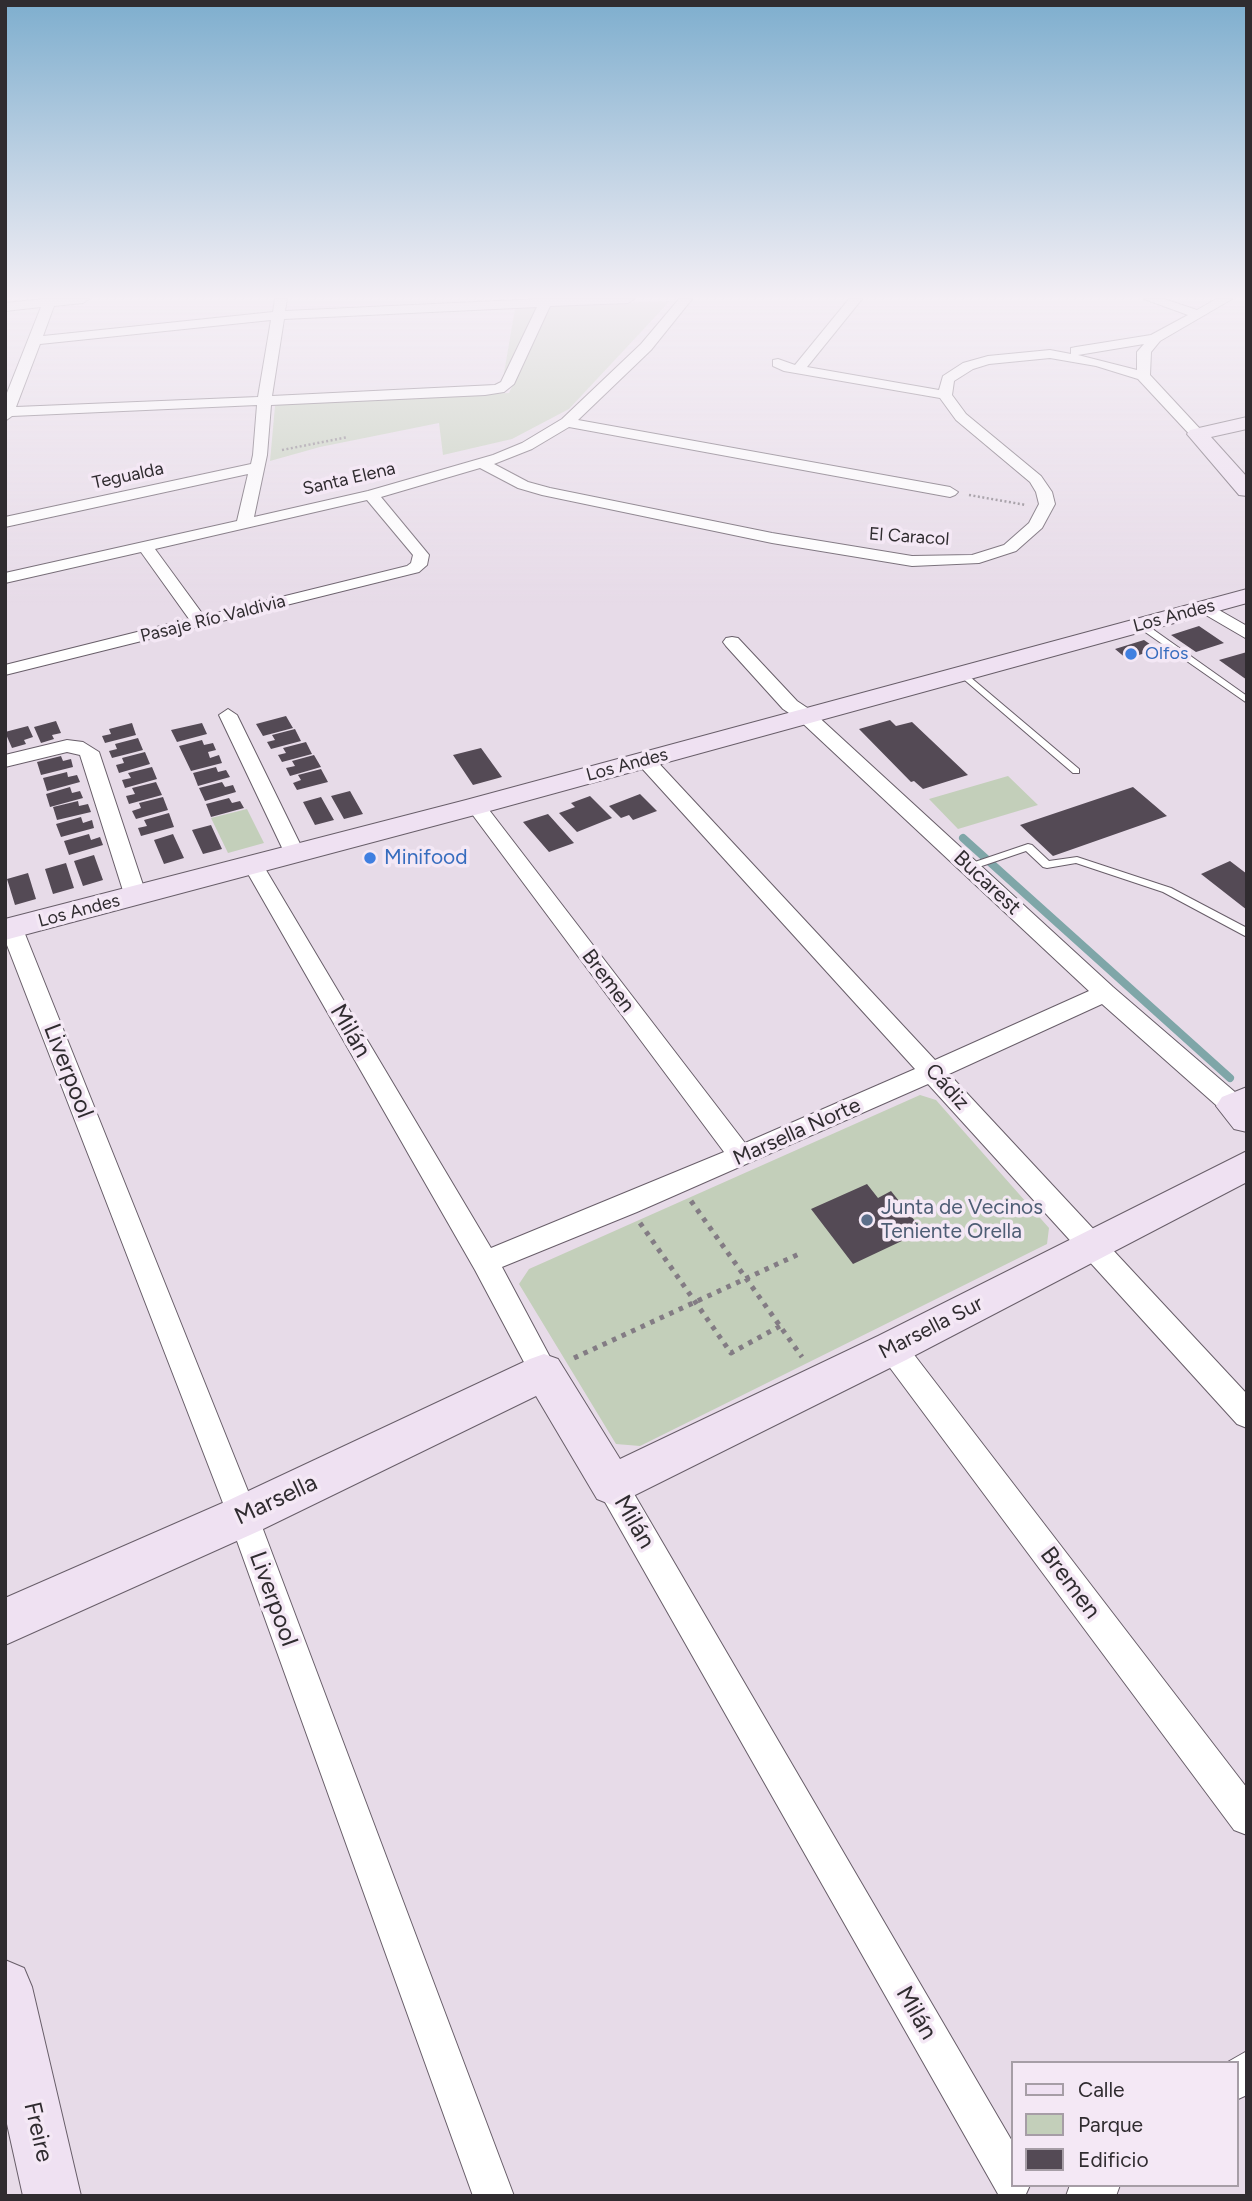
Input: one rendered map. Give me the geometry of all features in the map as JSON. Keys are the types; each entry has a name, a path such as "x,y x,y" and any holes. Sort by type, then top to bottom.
{"street":[{"path":"6,414 232,402"},
{"path":"245,522 259,461 264,402"},
{"name":"Santa Elena","path":"5,578 371,495 482,464 527,446 567,422 588,402"},
{"path":"950,402 961,417 1036,479 1044,492 1047,504 1045,508"},
{"path":"1167,402 1247,490"},
{"path":"567,422 950,492"},
{"path":"1197,434 1247,422"},
{"name":"Tegualda","path":"5,522 259,461"},
{"name":"El Caracol","path":"482,464 523,485 575,499 772,538 912,561 973,560 993,555 1022,539 1036,525 1045,508"},
{"name":"Pasaje Río Valdivia","path":"5,670 405,572 419,565 421,555 371,495"},
{"path":"145,546 200,622"},
{"name":"Los Andes","path":"9,930 1247,596"},
{"path":"1205,607 1247,634"},
{"name":"Bucarest","path":"732,642 790,705 805,715 1105,993 1242,1108"},
{"path":"228,715 295,854"},
{"path":"5,761 67,746 83,748 92,757 136,897"},
{"name":"Cádiz","path":"645,760 934,1071 1247,1415"},
{"name":"Bremen","path":"476,806 741,1156"},
{"name":"Milán","path":"254,865 1010,2177"},
{"name":"Liverpool","path":"9,930 243,1516 494,2196"},
{"name":"Marsella Norte","path":"485,1262 679,1183 1105,993"},
{"name":"Marsella Sur","path":"612,1485 892,1348 1247,1164"},
{"name":"Bremen","path":"892,1348 1247,1817"},
{"name":"Marsella","path":"5,1622 243,1516 544,1372"},
{"name":"Freire","path":"5,1987 52,2196"}],"lane":[{"path":"1141,625 1247,700"},
{"path":"963,674 1076,771"},
{"path":"970,867 1028,847 1047,864 1077,860 1167,890 1247,933"}],"path":[{"path":"259,461 348,437"},
{"path":"950,492 1045,508"},
{"path":"679,1183 821,1382"},
{"path":"628,1205 730,1353 780,1326"},
{"path":"544,1372 799,1254"}],"green space":[{"path":"284,402 576,402 569,409 512,439 443,455 439,423 320,447 270,461 275,406"},
{"path":"1008,776 1038,805 958,829 929,799"},
{"path":"247,809 264,843 228,853 211,818"},
{"path":"920,1095 936,1100 1049,1228 1047,1244 640,1446 616,1444 519,1284 529,1269"}],"building":[{"path":"1199,626 1224,643 1196,652 1171,635"},
{"name":"Olfos","path":"1144,640 1157,649 1127,659 1115,649"},
{"path":"1247,652 1247,680 1219,660"},
{"path":"286,716 293,728 263,736 256,724"},
{"path":"890,720 896,726 912,722 968,775 923,789 914,781 911,782 859,729"},
{"path":"56,721 61,733 52,735 54,739 41,743 34,727"},
{"path":"132,723 136,735 105,743 102,736 111,734 109,729"},
{"path":"202,723 207,734 177,742 171,730"},
{"path":"28,726 33,737 24,740 26,744 12,748 5,732"},
{"path":"295,729 301,741 271,749 267,742 275,740 272,735"},
{"path":"138,738 143,750 112,758 109,751 117,749 115,744"},
{"path":"202,740 204,745 213,743 216,750 208,752 210,758 219,755 222,763 191,771 179,746"},
{"path":"306,742 312,754 282,762 278,755 286,753 283,748"},
{"path":"481,748 502,777 473,785 453,755"},
{"path":"145,752 150,764 119,773 116,765 124,763 122,758"},
{"path":"314,755 321,767 290,776 286,768 295,766 292,761"},
{"path":"61,756 63,761 71,759 73,767 41,775 37,762"},
{"path":"152,767 157,779 125,788 122,780 131,778 128,773"},
{"path":"216,767 218,772 226,770 230,777 198,786 193,773"},
{"path":"321,769 328,782 297,790 293,783 301,780 298,775"},
{"path":"67,772 68,777 77,775 80,782 47,791 43,778"},
{"path":"156,782 162,795 129,804 126,796 135,794 132,788"},
{"path":"222,782 225,787 233,785 236,792 205,801 199,788"},
{"path":"70,787 72,793 80,791 83,798 50,807 46,794"},
{"path":"1133,787 1167,816 1053,856 1020,825"},
{"path":"350,791 363,814 344,819 331,796"},
{"path":"640,794 657,811 633,820 629,815 621,818 609,806"},
{"path":"590,796 612,818 577,832 559,813 575,807 571,803"},
{"path":"163,797 168,810 136,819 132,811 141,808 139,803"},
{"path":"321,797 334,820 315,825 303,802"},
{"path":"229,798 232,803 240,801 244,808 211,817 206,804"},
{"path":"78,801 79,806 88,804 91,812 57,820 53,807"},
{"path":"169,813 174,827 141,836 138,828 147,826 144,820"},
{"path":"548,814 574,843 549,852 523,822"},
{"path":"81,817 83,823 92,820 94,828 61,837 56,824"},
{"path":"211,825 222,849 203,854 192,830"},
{"path":"89,834 91,840 100,837 103,845 69,855 64,841"},
{"path":"173,834 184,858 164,864 154,840"},
{"path":"94,855 103,880 83,886 74,861"},
{"path":"1230,861 1247,874 1247,910 1201,874"},
{"path":"66,863 74,888 53,894 45,869"},
{"path":"28,873 36,899 15,905 7,879"},
{"name":"Junta de Vecinos Teniente Orella","path":"867,1184 878,1198 891,1191 923,1231 853,1264 811,1209"}],"waterway":[{"path":"963,838 1230,1078"}],"place":[{"name":"Olfos","path":"1131,654"},
{"name":"Minifood","path":"370,858"},
{"name":"Junta de Vecinos Teniente Orella","path":"867,1220"}]}
